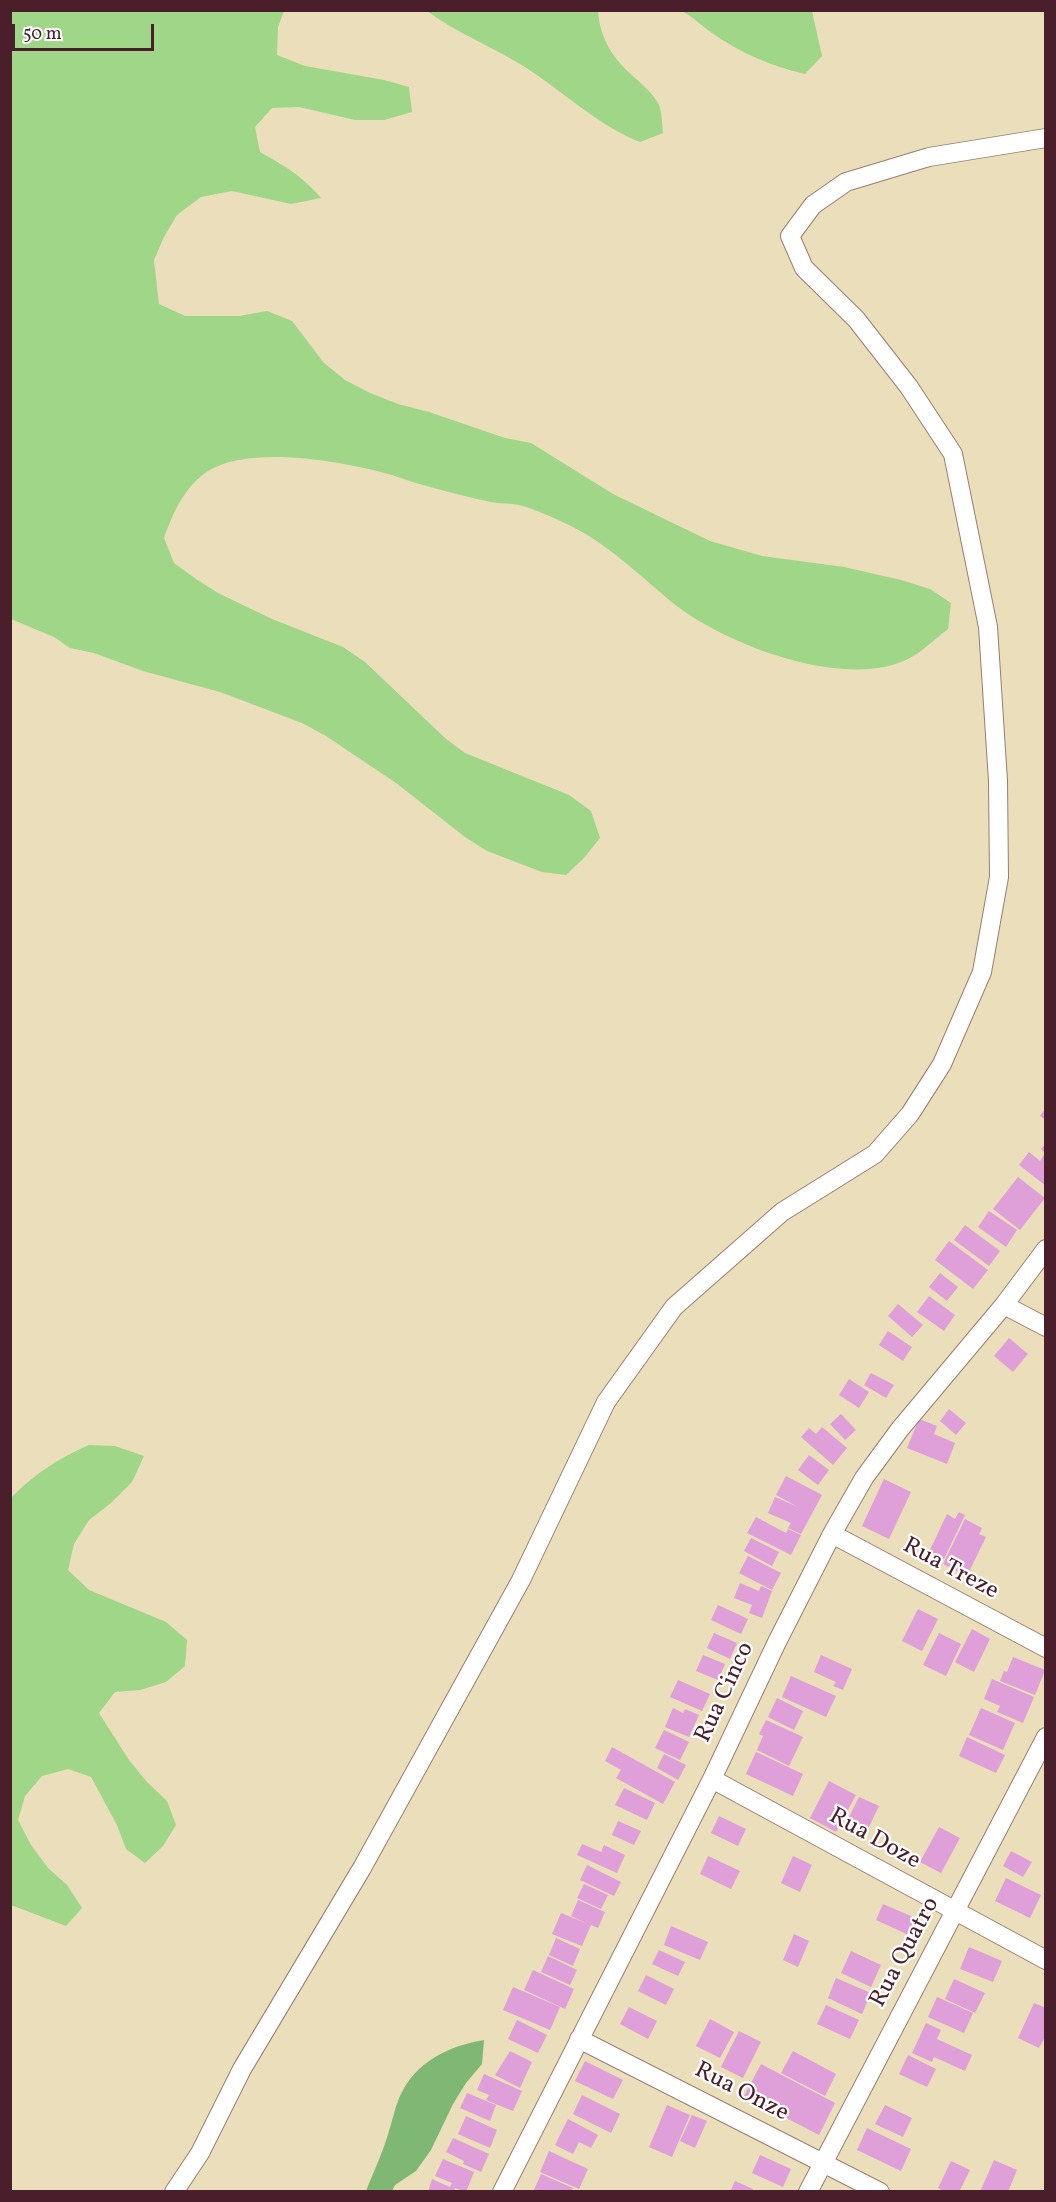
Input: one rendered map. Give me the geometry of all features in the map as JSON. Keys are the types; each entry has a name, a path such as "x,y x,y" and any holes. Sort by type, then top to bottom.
{"street":[{"path":"174,2192 200,2153 242,2069 362,1868 521,1580 606,1402 674,1307 782,1212 875,1154 910,1114 942,1064 982,972 999,878 999,781 988,627 952,454 909,387 856,319 804,268 790,236 813,205 846,182 929,158 1046,138"},
{"name":"Rua Cinco","path":"502,2192 712,1779 777,1642 832,1534 864,1478 884,1450 1004,1305 1046,1249"},
{"path":"1004,1305 1046,1327"},
{"name":"Rua Treze","path":"832,1534 1046,1648"},
{"name":"Rua Quatro","path":"808,2192 1046,1737"},
{"name":"Rua Doze","path":"712,1779 1046,1960"},
{"name":"Rua Onze","path":"579,2039 823,2161 880,2192"}],"green space":[{"path":"10,11 284,11 278,27 277,55 305,66 384,80 409,87 412,112 384,120 355,120 299,107 272,108 255,127 260,152 293,172 321,198 291,204 232,191 201,197 177,215 154,260 159,304 185,316 239,316 267,311 292,321 324,363 345,380 370,393 505,438 531,443 613,494 710,541 762,556 844,567 930,589 951,603 948,629 908,659 882,667 853,669 822,666 757,649 700,622 584,533 516,504 494,503 375,471 300,458 249,458 227,463 200,477 180,501 164,538 174,563 218,593 272,619 343,647 365,662 445,738 465,753 569,795 591,811 600,838 566,875 542,872 487,851 465,837 396,783 326,736 302,723 220,692 143,671 94,653 70,648 54,637 11,619"},
{"path":"427,11 598,11 602,31 614,56 648,90 659,105 663,133 640,142 624,135 520,64"},
{"path":"682,11 812,11 822,56 805,74 780,67 734,47"},
{"path":"89,1445 115,1446 144,1456 132,1482 111,1503 89,1520 74,1544 68,1570 89,1590 166,1622 187,1640 185,1666 166,1682 140,1690 115,1692 99,1713 129,1760 167,1801 176,1825 163,1846 145,1863 126,1849 117,1825 91,1777 68,1769 42,1776 25,1796 18,1820 31,1845 48,1868 67,1885 82,1908 66,1926 11,1905 11,1498 47,1467"},
{"path":"484,2040 482,2064 466,2083 453,2104 431,2150 416,2171 395,2185 392,2191 366,2191 384,2146 398,2100 415,2073 424,2064 446,2051"}],"building":[{"path":"1046,1108 1046,1120 1040,1116"},
{"path":"1046,1143 1046,1186 1019,1165 1029,1152 1040,1161 1045,1153 1041,1149"},
{"path":"1018,1177 1045,1198 1020,1230 993,1209"},
{"path":"989,1211 1017,1230 1006,1247 978,1227"},
{"path":"965,1225 1000,1251 989,1266 954,1240"},
{"path":"949,1241 988,1270 973,1289 935,1260"},
{"path":"940,1273 958,1287 947,1301 929,1287"},
{"path":"929,1296 955,1315 944,1331 917,1312"},
{"path":"898,1304 923,1325 912,1337 888,1316"},
{"path":"888,1331 912,1347 903,1361 879,1345"},
{"path":"1009,1338 1028,1354 1013,1372 994,1356"},
{"path":"871,1373 894,1385 886,1398 864,1385"},
{"path":"849,1379 869,1392 859,1408 839,1395"},
{"path":"949,1409 966,1423 956,1435 940,1421"},
{"path":"841,1414 856,1430 845,1440 830,1424"},
{"path":"919,1419 937,1426 934,1434 955,1443 947,1464 907,1448"},
{"path":"822,1427 847,1448 833,1465 801,1437 809,1428 816,1434"},
{"path":"809,1455 829,1470 818,1485 798,1470"},
{"path":"786,1476 822,1495 801,1534 788,1528 791,1523 768,1513 775,1497 798,1507 776,1495"},
{"path":"884,1479 911,1492 889,1539 862,1526"},
{"path":"959,1512 965,1515 944,1559 929,1552 947,1514 955,1519"},
{"path":"756,1517 786,1533 788,1529 801,1535 791,1555 747,1533"},
{"path":"965,1519 982,1528 979,1534 986,1537 967,1576 943,1564"},
{"path":"751,1538 779,1552 772,1566 744,1551"},
{"path":"748,1556 781,1573 772,1590 739,1573"},
{"path":"740,1583 759,1591 761,1586 772,1591 762,1618 749,1613 752,1605 734,1598"},
{"path":"718,1605 748,1619 741,1634 711,1620"},
{"path":"918,1609 938,1619 922,1651 902,1641"},
{"path":"972,1629 990,1639 974,1672 955,1662"},
{"path":"714,1633 737,1643 730,1659 707,1648"},
{"path":"939,1633 961,1644 946,1676 923,1665"},
{"path":"703,1655 725,1664 718,1680 696,1671"},
{"path":"821,1655 852,1669 843,1690 833,1686 836,1682 814,1672"},
{"path":"1013,1657 1045,1670 1035,1695 1000,1681 1004,1671 1007,1672"},
{"path":"791,1676 836,1696 826,1717 782,1697"},
{"path":"992,1679 1034,1697 1023,1723 997,1712 1000,1706 984,1699"},
{"path":"678,1680 710,1694 702,1711 670,1697"},
{"path":"777,1698 803,1711 794,1730 768,1717"},
{"path":"673,1708 683,1713 685,1709 699,1715 689,1737 665,1727"},
{"path":"981,1708 1015,1723 1003,1750 969,1735"},
{"path":"766,1720 803,1737 789,1766 757,1750 763,1736 759,1734"},
{"path":"664,1730 689,1742 680,1760 655,1748"},
{"path":"967,1737 1005,1755 996,1773 959,1756"},
{"path":"612,1747 675,1782 663,1804 616,1778 621,1770 605,1761"},
{"path":"756,1752 803,1774 793,1796 746,1774"},
{"path":"664,1754 686,1765 678,1780 657,1768"},
{"path":"829,1781 856,1795 836,1832 810,1818"},
{"path":"624,1788 655,1803 647,1820 615,1805"},
{"path":"859,1797 879,1806 863,1839 843,1829"},
{"path":"719,1816 746,1829 738,1846 711,1833"},
{"path":"618,1821 641,1831 634,1845 612,1835"},
{"path":"939,1827 960,1838 941,1873 920,1862"},
{"path":"582,1844 601,1852 604,1845 625,1855 617,1873 577,1855"},
{"path":"1011,1851 1032,1862 1023,1877 1003,1866"},
{"path":"708,1856 740,1871 731,1889 700,1874"},
{"path":"793,1856 812,1865 800,1892 781,1883"},
{"path":"587,1865 621,1882 614,1896 580,1880"},
{"path":"1006,1878 1041,1895 1030,1918 995,1901"},
{"path":"584,1884 608,1895 601,1909 577,1898"},
{"path":"578,1900 605,1912 598,1928 591,1925 582,1946 552,1934 561,1913 588,1924 571,1916"},
{"path":"883,1904 920,1920 913,1937 876,1920"},
{"path":"671,1926 708,1942 700,1960 664,1945"},
{"path":"794,1934 809,1941 798,1967 783,1960"},
{"path":"556,1938 580,1949 573,1966 549,1955"},
{"path":"969,1947 1002,1961 993,1982 960,1969"},
{"path":"659,1950 685,1962 678,1976 652,1964"},
{"path":"851,1951 881,1965 871,1987 841,1973"},
{"path":"548,1956 577,1970 570,1985 541,1972"},
{"path":"533,1970 574,1989 565,2009 524,1990"},
{"path":"646,1975 674,1989 666,2005 638,1991"},
{"path":"836,1978 871,1993 862,2014 828,1998"},
{"path":"954,1979 985,1993 975,2013 945,1999"},
{"path":"513,1987 560,2007 550,2030 503,2010"},
{"path":"937,1997 973,2013 964,2033 928,2017"},
{"path":"1034,2003 1046,2008 1046,2035 1039,2048 1018,2038"},
{"path":"826,2005 859,2020 850,2039 817,2024"},
{"path":"629,2007 657,2021 648,2039 620,2024"},
{"path":"710,2019 734,2032 720,2058 696,2046"},
{"path":"517,2020 547,2035 538,2053 508,2039"},
{"path":"926,2023 941,2030 937,2039 972,2055 965,2071 934,2057 932,2062 912,2053"},
{"path":"739,2031 761,2042 743,2078 721,2067"},
{"path":"510,2051 532,2062 520,2088 495,2075"},
{"path":"793,2051 836,2074 825,2096 781,2073"},
{"path":"908,2055 936,2069 927,2087 899,2074"},
{"path":"585,2061 623,2080 613,2099 575,2081"},
{"path":"761,2064 835,2103 819,2135 744,2096"},
{"path":"484,2074 522,2091 513,2111 486,2100 489,2095 477,2090"},
{"path":"467,2093 496,2105 490,2121 460,2108"},
{"path":"582,2095 620,2114 611,2133 573,2114"},
{"path":"667,2105 690,2115 672,2157 649,2147"},
{"path":"885,2105 912,2118 903,2137 875,2124"},
{"path":"692,2115 707,2121 695,2148 680,2141"},
{"path":"466,2116 497,2130 490,2148 458,2134"},
{"path":"568,2119 598,2135 591,2148 579,2142 573,2154 555,2145"},
{"path":"867,2128 911,2149 901,2171 857,2150"},
{"path":"453,2138 489,2154 481,2172 463,2164 464,2161 446,2152"},
{"path":"549,2151 588,2169 579,2189 540,2172"},
{"path":"760,2155 791,2169 783,2187 752,2173"},
{"path":"443,2159 474,2172 466,2192 455,2188 454,2192 428,2192 432,2179 450,2187 452,2183 435,2176"},
{"path":"994,2160 1017,2170 1008,2192 980,2192"},
{"path":"951,2161 970,2170 959,2192 945,2192 938,2188"},
{"path":"541,2174 573,2188 571,2192 533,2192"},
{"path":"735,2181 753,2189 752,2192 730,2192"}]}
